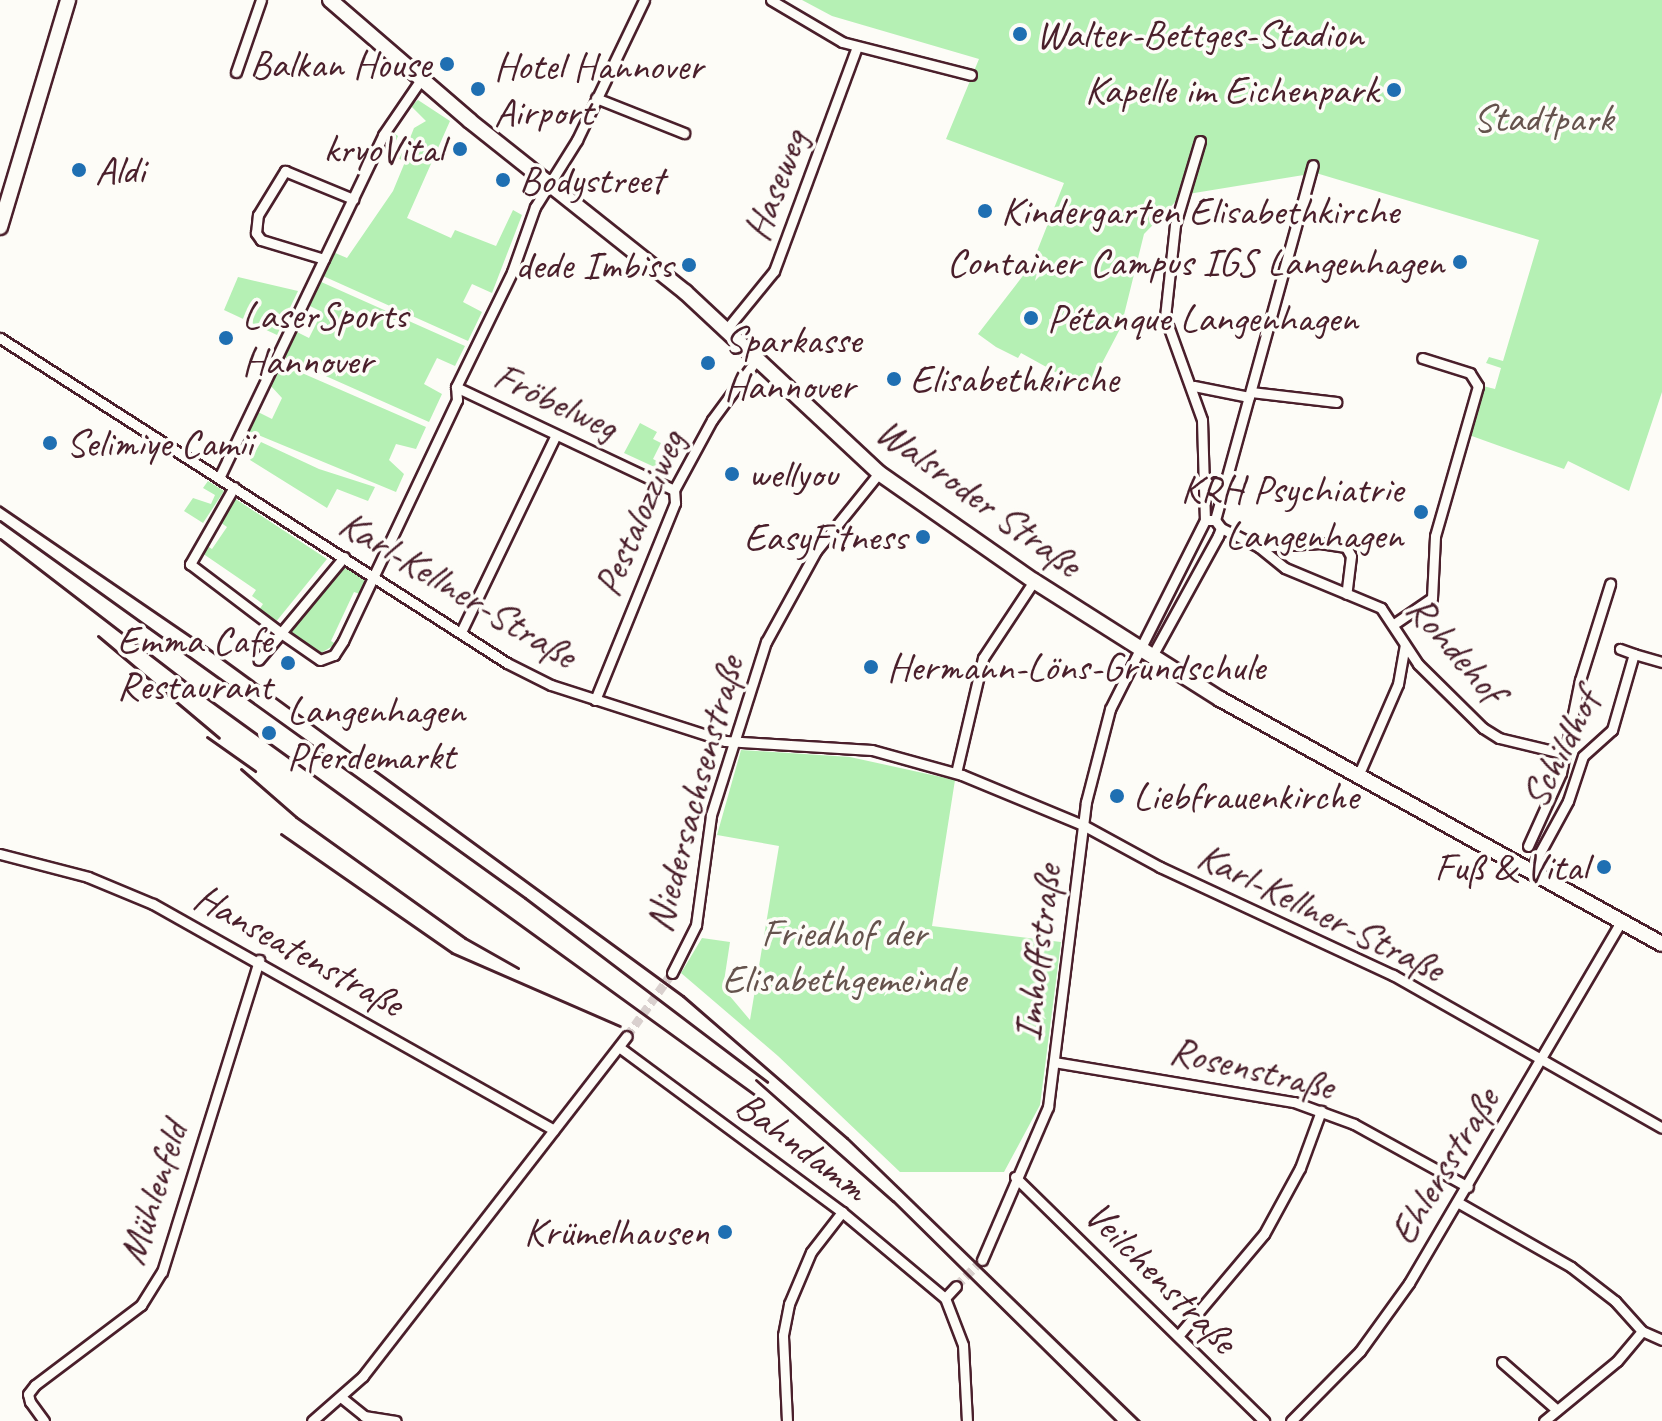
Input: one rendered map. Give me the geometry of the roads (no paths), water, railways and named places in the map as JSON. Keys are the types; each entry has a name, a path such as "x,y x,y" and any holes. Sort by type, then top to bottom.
{"street":[{"path":"0,227 68,0"},
{"path":"236,72 261,0"},
{"name":"Walsroder Straße","path":"330,0 725,331 879,473 1034,581 1147,653 1358,776 1662,944"},
{"path":"234,487 190,564 281,633 326,660 343,641 457,400 456,387 512,272 535,207 596,98 644,0"},
{"path":"771,0 825,34 857,47 971,75"},
{"name":"Haseweg","path":"725,331 774,271 857,47"},
{"path":"219,478 396,110 422,78"},
{"path":"596,98 684,133"},
{"path":"1147,653 1212,526 1205,450 1194,386 1165,317 1175,225 1200,141"},
{"path":"1147,653 1212,526 1313,165"},
{"path":"324,259 261,240 256,233 258,215 285,171 353,199"},
{"name":"Karl-Kellner-Straße","path":"0,338 529,675 595,700 733,741 872,750 956,773 1083,825 1160,867 1393,975 1662,1128"},
{"path":"1394,624 1432,598 1435,536 1478,386 1470,373 1422,358"},
{"name":"Pestalozziweg","path":"595,700 675,503 674,490 712,420 757,359"},
{"path":"1194,386 1250,395 1336,402"},
{"name":"Fröbelweg","path":"456,387 555,437 564,437 674,490"},
{"path":"461,632 555,437"},
{"name":"Niedersachsenstraße","path":"672,973 696,925 711,815 761,654 791,592 835,523 879,473"},
{"name":"Rohdehof","path":"1212,526 1259,547 1285,568 1373,602 1394,624 1405,646 1483,728 1499,738 1565,754"},
{"path":"1259,547 1320,543 1346,547 1351,556 1346,594"},
{"path":"258,660 344,557"},
{"path":"956,773 983,658 1034,581"},
{"path":"1528,846 1552,799 1580,680 1610,584"},
{"path":"1358,776 1398,684 1405,646"},
{"name":"Schildhof","path":"1620,649 1662,662"},
{"name":"Imhoffstraße","path":"982,1260 1015,1177 1047,1114 1083,825 1110,709 1147,653"},
{"name":"Schildhof","path":"1531,869 1568,801 1583,756 1612,730 1634,654"},
{"name":"Hanseatenstraße","path":"0,854 120,888 259,960 554,1130"},
{"name":"Ehlersstraße","path":"1291,1421 1360,1351 1459,1203 1621,922"},
{"name":"Mühlenfeld","path":"44,1421 28,1394 153,1291 259,960"},
{"path":"312,1421 342,1398 627,1036"},
{"name":"Bahndamm","path":"619,1047 842,1212 945,1298"},
{"name":"Rosenstraße","path":"1054,1062 1236,1088 1321,1111 1468,1187"},
{"path":"1178,1336 1264,1234 1300,1168 1321,1111"},
{"name":"Veilchenstraße","path":"1015,1177 1264,1421"},
{"path":"1459,1203 1571,1267 1615,1301 1642,1331 1662,1340"},
{"path":"787,1421 783,1335 789,1304 811,1252 842,1212"},
{"path":"956,1286 945,1298 963,1345 967,1421"},
{"path":"1544,1421 1617,1361 1642,1331"},
{"path":"1502,1362 1557,1410"},
{"path":"342,1398 356,1417 396,1421"}],"tunnel":[{"path":"627,1036 672,973"},
{"path":"956,1286 982,1260"}],"railway":[{"path":"0,506 206,647 683,996 847,1138 1139,1421"},
{"path":"0,521 525,898 767,1082"},
{"path":"0,539 204,696 762,1100"},
{"path":"98,636 219,738"},
{"path":"207,737 255,771"},
{"path":"241,769 296,817 465,938 518,968"},
{"path":"281,834 452,953 620,1026"},
{"path":"756,1080 893,1201 1116,1421"}],"place":[{"name":"Walter-Bettges-Stadion","path":"1020,34"},
{"name":"Balkan House","path":"447,64"},
{"name":"Hotel Hannover Airport","path":"478,89"},
{"name":"Kapelle im Eichenpark","path":"1394,90"},
{"name":"kryoVital","path":"460,149"},
{"name":"Aldi","path":"79,170"},
{"name":"Bodystreet","path":"503,180"},
{"name":"Kindergarten Elisabethkirche","path":"985,211"},
{"name":"Container Campus IGS Langenhagen","path":"1460,262"},
{"name":"dede Imbiss","path":"689,265"},
{"name":"Pétanque Langenhagen","path":"1031,318"},
{"name":"LaserSports Hannover","path":"226,338"},
{"name":"Sparkasse Hannover","path":"708,363"},
{"name":"Elisabethkirche","path":"894,379"},
{"name":"Selimiye Camii","path":"50,443"},
{"name":"wellyou","path":"732,474"},
{"name":"KRH Psychiatrie Langenhagen","path":"1421,512"},
{"name":"EasyFitness","path":"923,537"},
{"name":"Emma Cafe Restaurant","path":"288,663"},
{"name":"Hermann-Löns-Grundschule","path":"871,667"},
{"name":"Langenhagen Pferdemarkt","path":"269,733"},
{"name":"Liebfrauenkirche","path":"1117,796"},
{"name":"Fuß & Vital","path":"1604,867"},
{"name":"Krümelhausen","path":"725,1232"}],"park label":[{"name":"Stadtpark","path":"1543,118"},
{"name":"Friedhof der Elisabethgemeinde","path":"844,956"}]}
